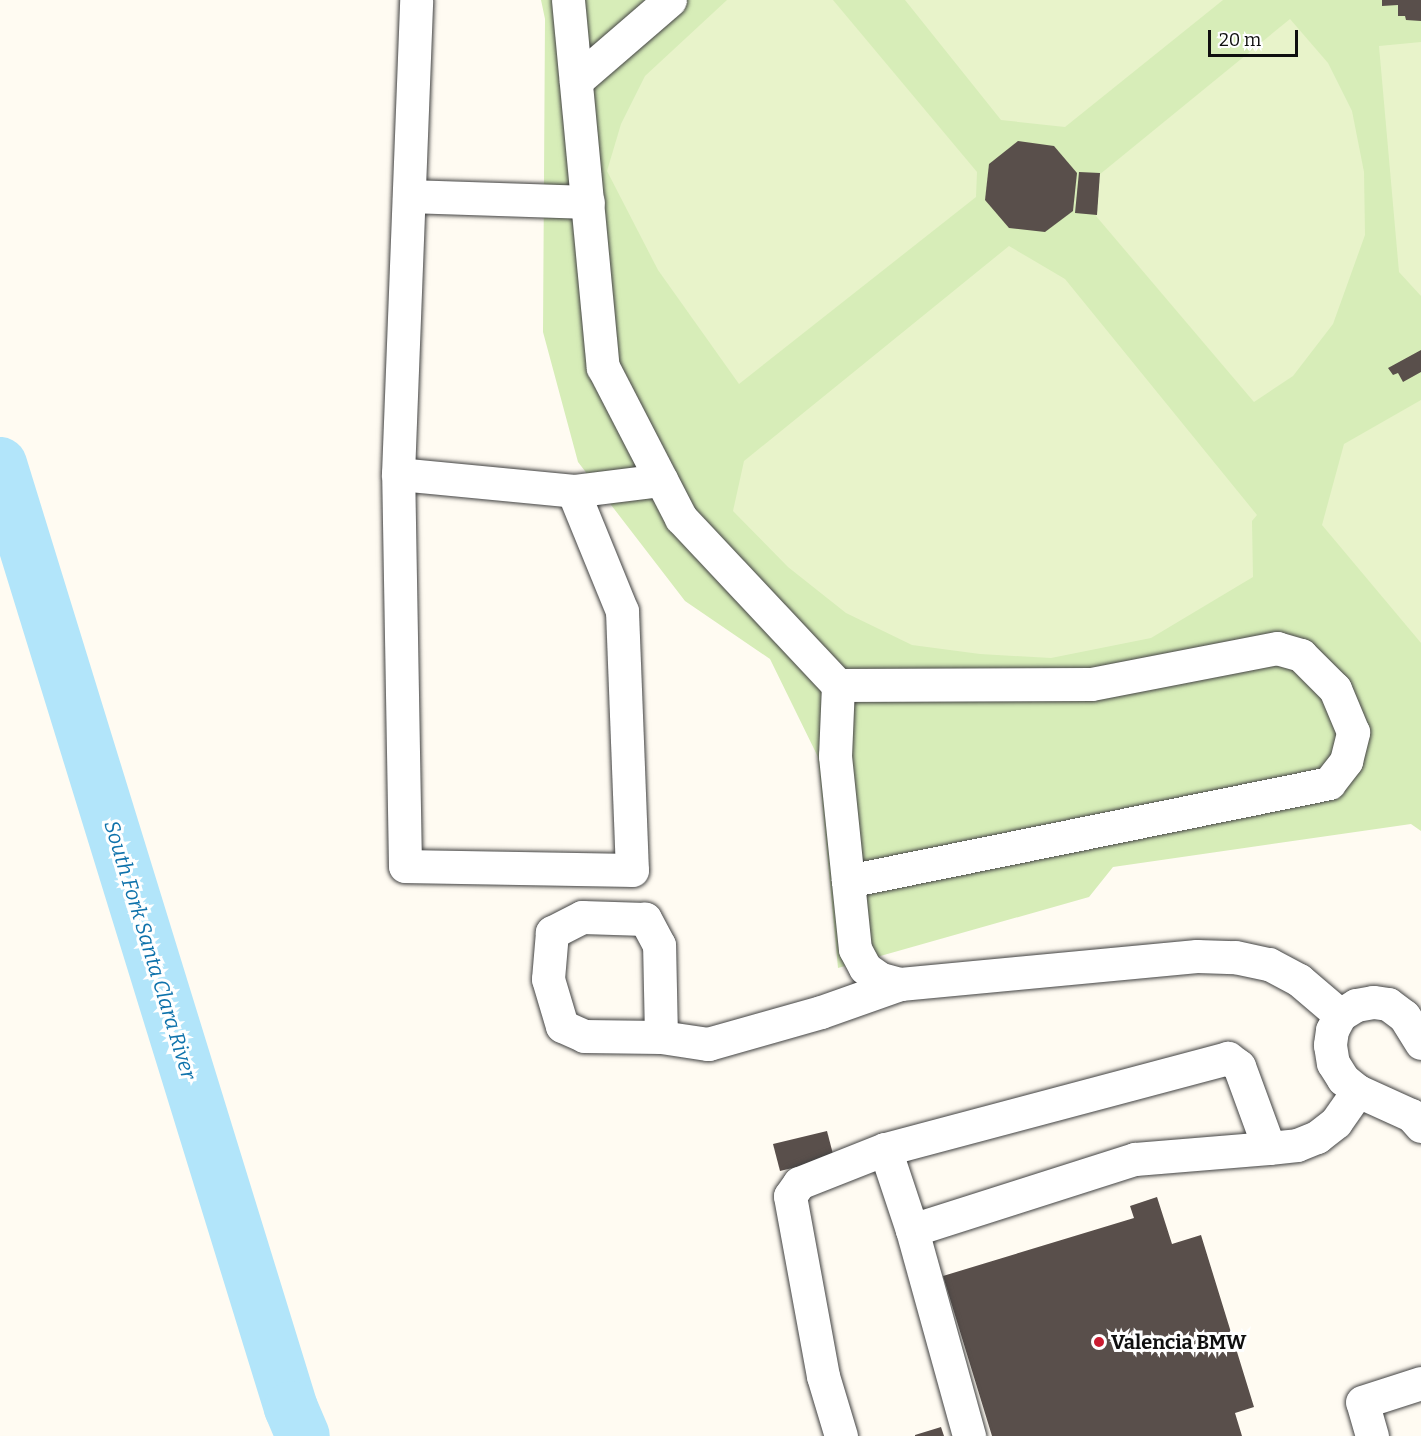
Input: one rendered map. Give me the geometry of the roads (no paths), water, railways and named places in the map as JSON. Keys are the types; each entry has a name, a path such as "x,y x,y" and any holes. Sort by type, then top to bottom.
{"street":[{"path":"416,0 398,474 405,866 632,870 622,611 573,490"},
{"path":"568,0 603,367 681,518 838,685 835,756 855,949 865,968 881,979 900,984"},
{"path":"576,81 670,0"},
{"path":"409,196 588,202"},
{"path":"398,474 573,490 662,480"},
{"path":"838,685 1091,684 1277,648 1301,655 1335,689 1353,732 1346,761 1329,783 848,881"},
{"path":"661,1037 659,945 645,919 582,917 552,932 548,980 562,1026 584,1036 661,1037 708,1044 821,1012 900,984 1197,956 1235,957 1269,964 1299,980 1340,1015"},
{"path":"1418,1116 1358,1091 1343,1079 1332,1063 1330,1045 1332,1030 1340,1015 1356,1005 1372,1002 1388,1004 1404,1016 1421,1043"},
{"path":"841,1436 823,1376 790,1196 799,1183 885,1149 1228,1058 1239,1066 1269,1148"},
{"path":"912,1230 1135,1159 1297,1145 1317,1137 1336,1122 1358,1091"},
{"path":"885,1149 912,1230 969,1436"},
{"path":"1372,1436 1362,1402 1421,1383"}],"waterway":[{"name":"South Fork Santa Clara River","path":"0,464 291,1408 303,1436"}],"place":[{"name":"Valencia BMW","path":"1099,1342"}]}
